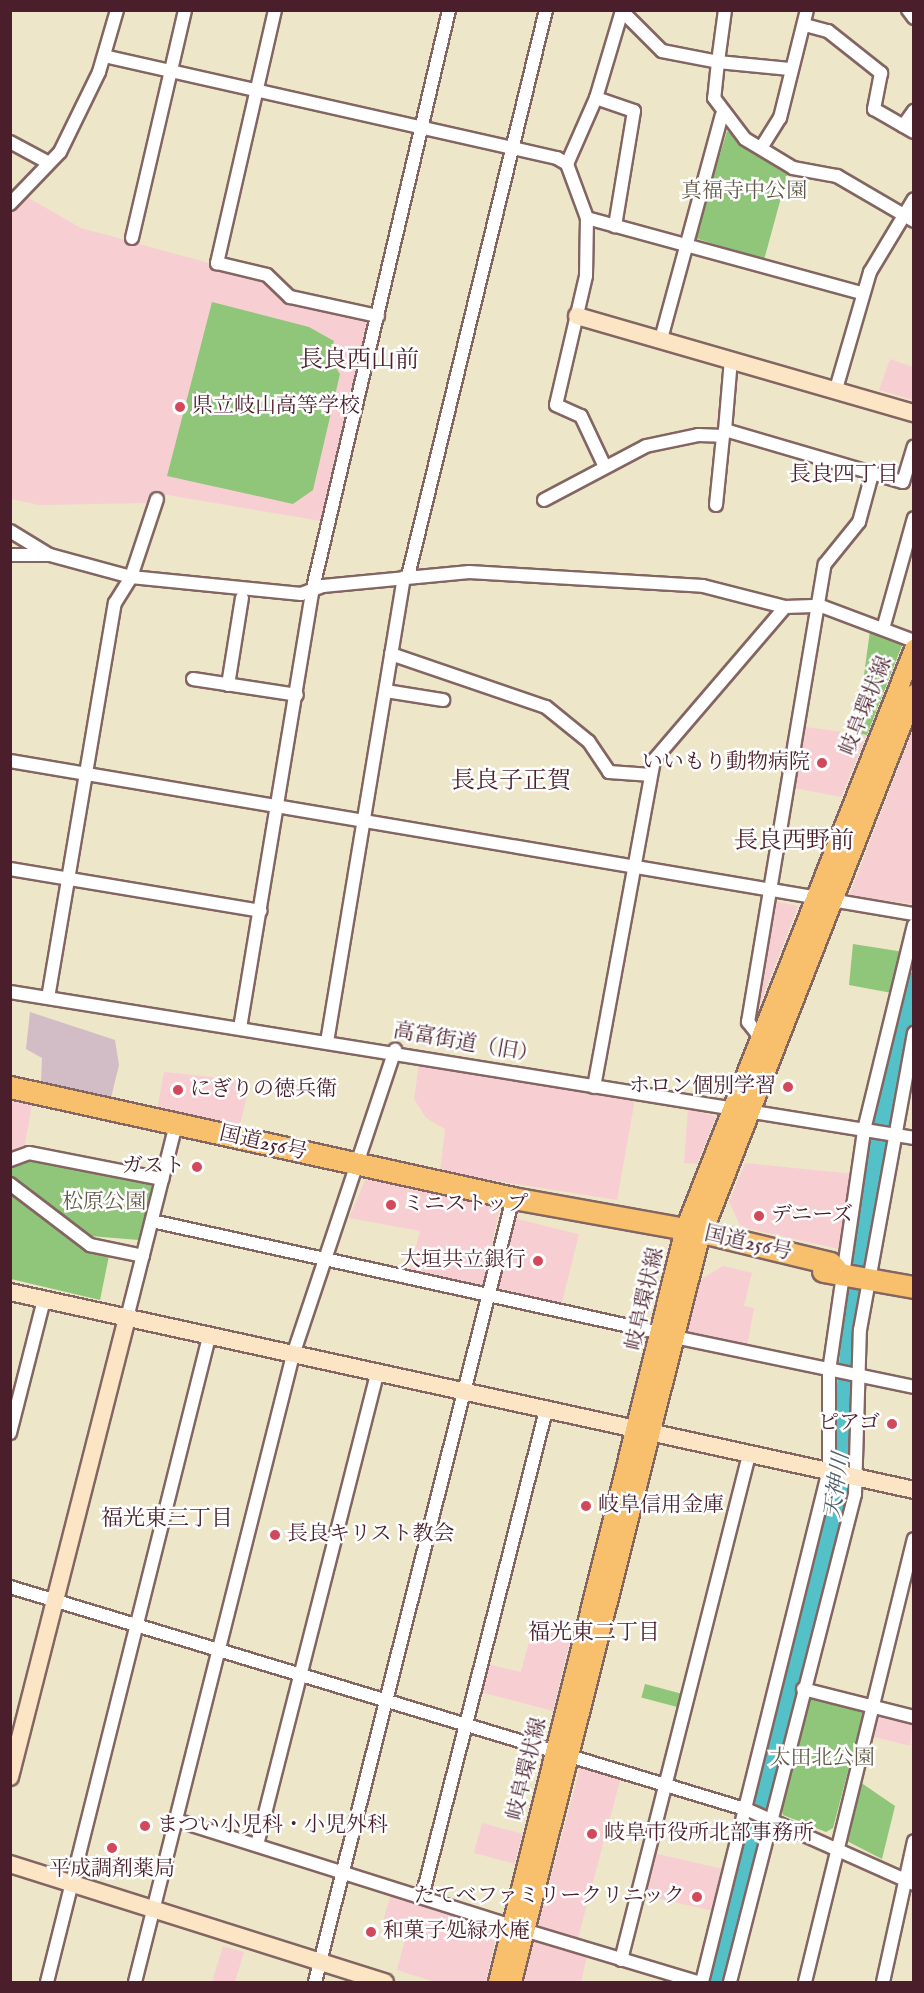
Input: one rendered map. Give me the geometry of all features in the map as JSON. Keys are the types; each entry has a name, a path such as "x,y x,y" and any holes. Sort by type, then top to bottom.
{"highway":[{"name":"国道256号","path":"10,1087 692,1237 830,1263 853,1273 914,1287"}],"main road":[{"name":"岐阜環状線","path":"740,1109 759,1036 914,649"},
{"name":"岐阜環状線","path":"498,1983 518,1928 692,1237 740,1109 833,901 914,694"},
{"name":"岐阜環状線","path":"512,1983 518,1928"}],"street":[{"path":"10,204 49,163 104,56 117,10"},
{"path":"132,238 185,10"},
{"path":"275,10 217,263 267,274 290,297 378,316"},
{"path":"240,1028 297,695 312,592 449,10"},
{"path":"327,1042 362,819 406,577 546,10"},
{"path":"725,10 714,98 722,115 760,148 793,168 837,176 909,218"},
{"path":"760,148 780,118 790,69 805,25 807,10"},
{"path":"908,10 914,18"},
{"path":"605,467 581,416 556,405 586,276 587,218 567,165 596,98 621,12 662,51 718,62 790,69"},
{"path":"805,25 828,31 881,73 874,109 908,129 914,111"},
{"path":"104,56 512,148 567,165"},
{"path":"596,98 634,111 615,226"},
{"path":"661,339 722,115"},
{"path":"10,142 49,163"},
{"path":"836,389 861,293 909,218 914,199"},
{"path":"587,218 861,293"},
{"path":"577,316 914,413"},
{"path":"716,505 731,359"},
{"path":"544,500 654,444 724,433 908,483 914,447"},
{"path":"759,1036 748,1022 821,606 825,564 859,522 872,474"},
{"path":"48,998 83,773 115,603 131,577 158,499"},
{"path":"884,629 914,518"},
{"path":"10,531 50,555"},
{"path":"10,555 50,555 131,577 312,592 323,586 406,577 510,573 728,589 785,607 821,606 914,641"},
{"path":"228,685 242,598"},
{"path":"594,1087 648,775 661,747 785,607"},
{"path":"391,654 546,707 589,742 609,772 648,775"},
{"path":"193,679 297,695"},
{"path":"386,691 443,700"},
{"path":"10,761 914,914"},
{"path":"10,869 260,911"},
{"path":"730,1983 854,1475 856,1375 853,1273 864,1130 914,925"},
{"name":"高富街道（旧）","path":"10,992 327,1042 395,1050 594,1087 914,1138"},
{"path":"702,1983 831,1471 829,1371 853,1273 875,1236 894,1157 892,1135 914,1033"},
{"path":"135,1983 293,1355 360,1165 395,1050"},
{"path":"10,1777 176,1124"},
{"path":"10,1160 40,1154 162,1179"},
{"path":"10,1184 90,1245 143,1256"},
{"path":"315,1983 463,1391 515,1198"},
{"path":"152,1221 829,1371 914,1387"},
{"path":"10,1292 644,1433 854,1475 914,1490"},
{"path":"10,1433 44,1300"},
{"path":"47,1983 209,1337"},
{"path":"257,1845 378,1372"},
{"path":"422,1898 546,1410"},
{"path":"621,1960 749,1455"},
{"path":"805,1983 835,1847 914,1539"},
{"path":"10,1587 746,1810 770,1818 909,1882"},
{"path":"803,1689 914,1717"},
{"path":"176,1820 697,1983"},
{"path":"883,1983 909,1882 914,1841"},
{"path":"10,1864 386,1983"}],"shaded area":[{"name":"県立岐山高等学校","path":"27,197 81,228 264,278 287,301 369,321 321,521 150,492 151,503 39,505 11,499 10,213"},
{"path":"890,359 913,367 913,400 879,390"},
{"path":"805,727 867,735 841,797 794,788"},
{"path":"913,728 913,904 849,896 895,776"},
{"path":"774,901 798,906 753,1022"},
{"path":"30,1012 115,1040 119,1065 111,1098 41,1083 42,1058 26,1049"},
{"path":"419,1063 635,1099 617,1200 440,1172 445,1129 426,1118 414,1099"},
{"path":"164,1072 250,1081 240,1126 157,1109"},
{"path":"11,1101 32,1105 24,1149 11,1157"},
{"path":"688,1108 716,1117 697,1164 684,1163"},
{"path":"745,1163 854,1174 843,1250 741,1227 729,1202"},
{"path":"366,1178 500,1207 483,1285 409,1273 420,1231 349,1218"},
{"name":"大垣共立銀行","path":"514,1218 579,1234 562,1304 497,1288"},
{"path":"723,1266 752,1273 744,1306 754,1308 747,1347 686,1333 700,1280"},
{"path":"533,1626 571,1636 553,1711 480,1692 487,1664 521,1672"},
{"path":"876,1712 913,1719 910,1746 870,1736"},
{"path":"580,1768 621,1779 578,1939 537,1928"},
{"path":"482,1823 523,1834 515,1864 474,1853"},
{"path":"653,1853 726,1870 716,1912 643,1895"},
{"path":"391,1894 498,1928 486,1982 435,1982 397,1970 408,1928 383,1921"},
{"path":"533,1939 587,1956 581,1982 521,1982"},
{"path":"223,1946 244,1952 235,1982 212,1982"}],"green space":[{"name":"真福寺中公園","path":"727,131 788,172 764,260 695,238"},
{"path":"212,302 309,327 334,341 329,358 340,374 313,490 293,504 167,476"},
{"path":"870,631 903,643 867,735 856,733"},
{"path":"853,944 904,952 892,993 849,985"},
{"name":"松原公園","path":"35,1152 136,1175 152,1185 139,1240 90,1236 18,1184 11,1178 11,1164"},
{"path":"10,1192 81,1246 110,1251 100,1300 11,1279"},
{"path":"645,1684 683,1694 679,1708 641,1698"},
{"name":"太田北公園","path":"809,1695 858,1707 863,1714 833,1828 826,1832 783,1815 780,1805"},
{"path":"860,1782 895,1806 882,1859 845,1840"}],"waterway":[{"name":"天神川","path":"718,1982 833,1527 860,1251 882,1117 914,982"}],"place":[{"name":"県立岐山高等学校","path":"180,407"},
{"name":"いいもり動物病院","path":"822,763"},
{"name":"ホロン個別学習","path":"788,1087"},
{"name":"にぎりの徳兵衛","path":"178,1090"},
{"name":"ガスト","path":"197,1167"},
{"name":"ミニストップ","path":"391,1205"},
{"name":"デニーズ","path":"759,1216"},
{"name":"大垣共立銀行","path":"538,1261"},
{"name":"ピアゴ","path":"892,1424"},
{"name":"岐阜信用金庫","path":"586,1506"},
{"name":"長良キリスト教会","path":"275,1535"},
{"name":"まつい小児科・小児外科","path":"145,1826"},
{"name":"岐阜市役所北部事務所","path":"592,1834"},
{"name":"平成調剤薬局","path":"112,1848"},
{"name":"たてべファミリークリニック","path":"697,1897"},
{"name":"和菓子処緑水庵","path":"371,1932"}],"district":[{"name":"長良西山前","path":"359,361"},
{"name":"長良四丁目","path":"844,476"},
{"name":"長良子正賀","path":"511,782"},
{"name":"長良西野前","path":"794,842"},
{"name":"福光東三丁目","path":"167,1520"},
{"name":"福光東二丁目","path":"594,1634"}]}
